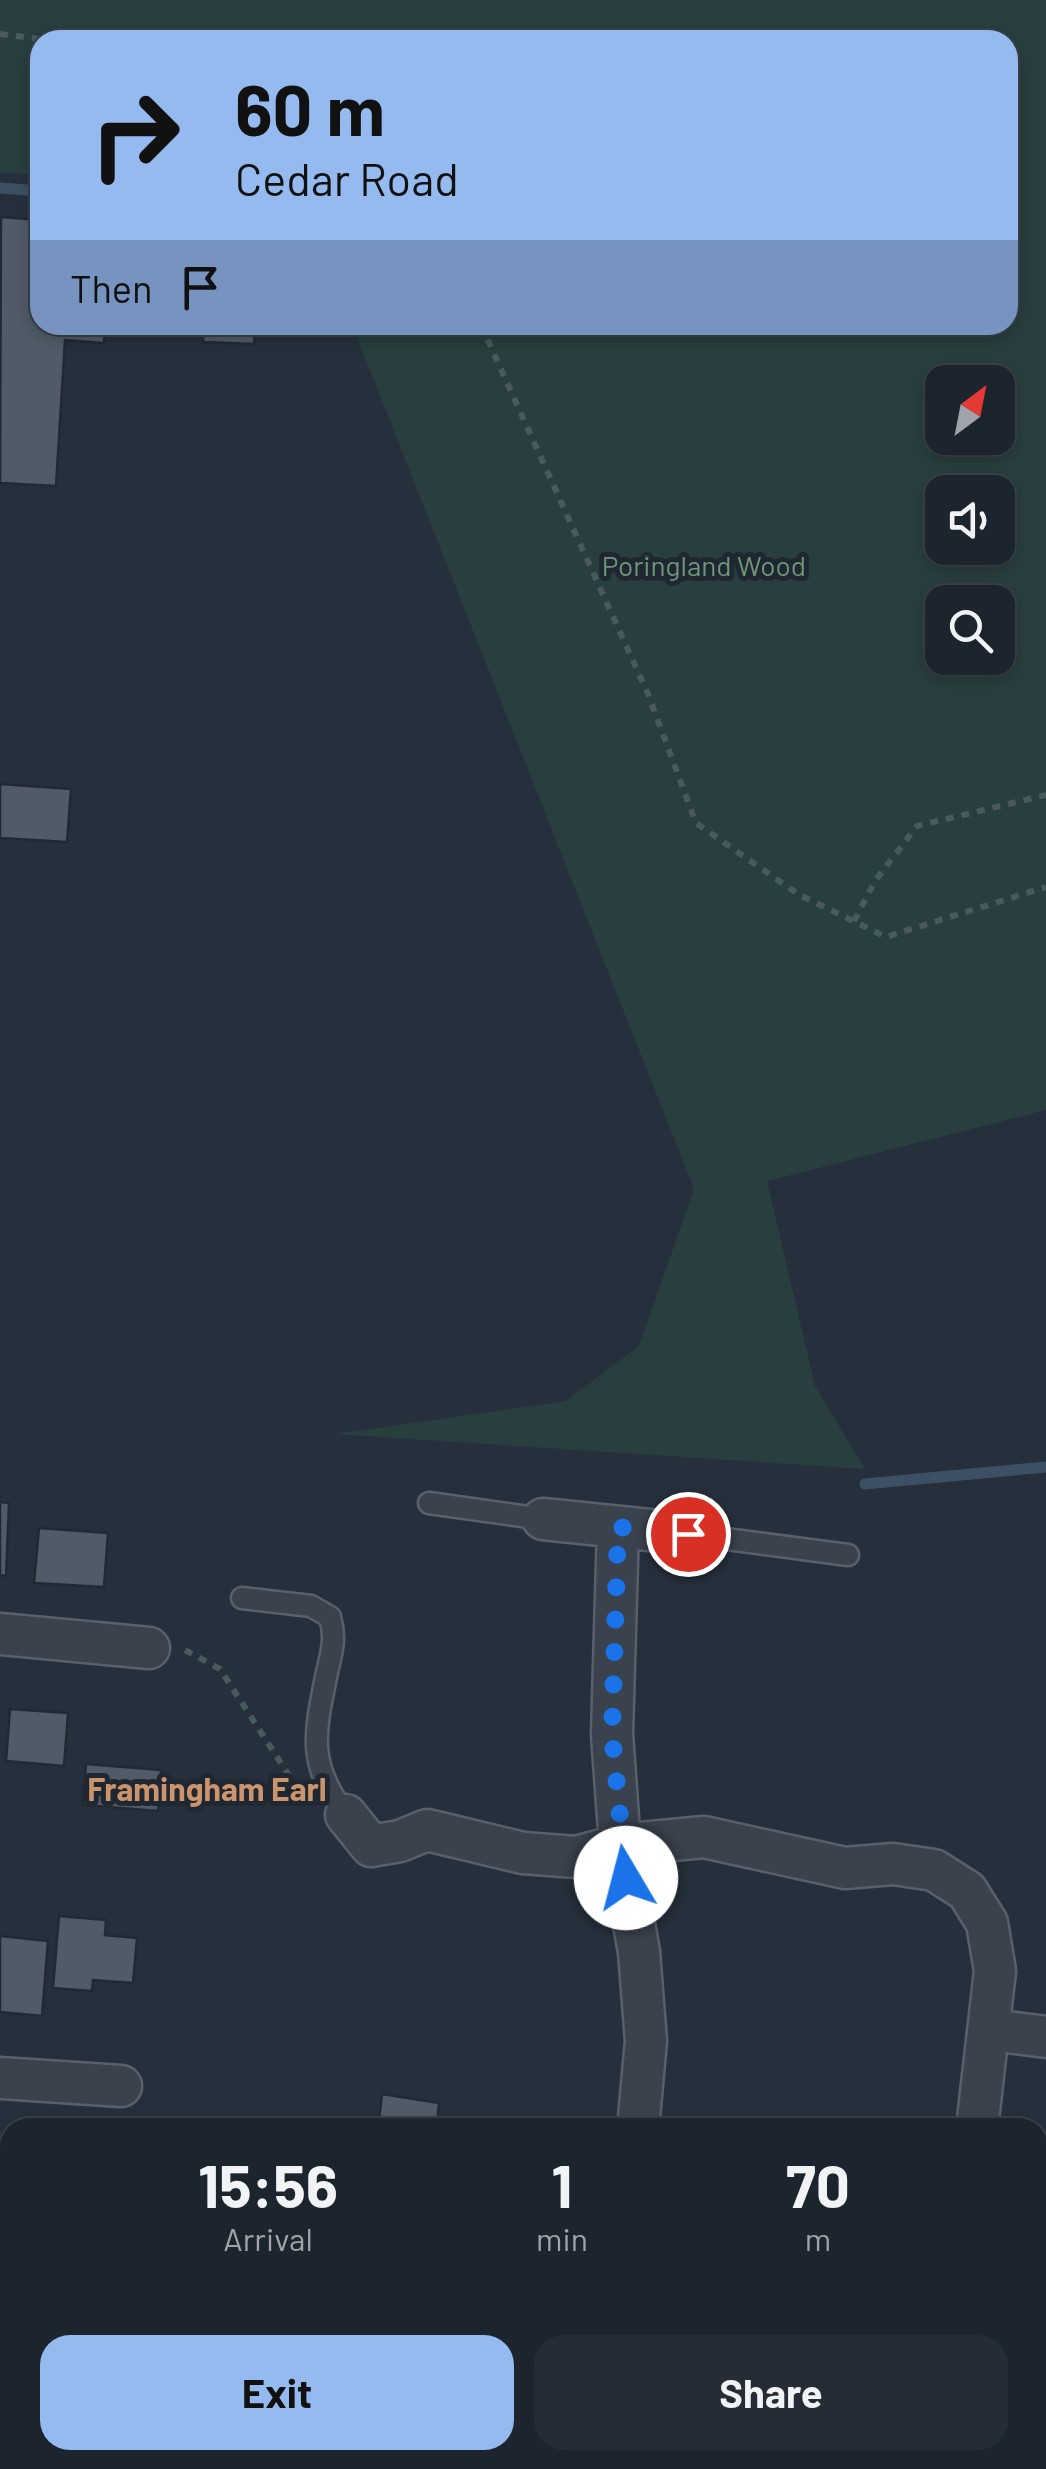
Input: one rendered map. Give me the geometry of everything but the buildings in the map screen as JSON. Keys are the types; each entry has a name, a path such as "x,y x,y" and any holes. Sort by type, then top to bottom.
{"street":[{"path":"543,1519 688,1534"},
{"path":"618,1527 612,1734 620,1845 639,1952 646,2041 639,2118"},
{"path":"0,1634 149,1648"},
{"path":"365,1845 400,1842 427,1830 540,1855 576,1858 620,1845 704,1838 845,1868 893,1864 934,1870 967,1891 987,1922 996,1971 978,2118"},
{"path":"991,2030 1046,2037"},
{"path":"0,2078 121,2086"}],"lane":[{"path":"429,1502 543,1519"},
{"path":"688,1534 848,1554"},
{"path":"242,1598 311,1606 330,1617 336,1634 315,1731 316,1758 326,1790 365,1845"}],"path":[{"path":"0,34 30,38"},
{"path":"486,335 648,694 696,823 798,894 886,936 1046,888"},
{"path":"854,921 875,881 917,826 1046,795"},
{"path":"149,1648 198,1653 220,1669 290,1781 324,1816 365,1845"}],"green space":[{"name":"Poringland Wood","path":"0,0 1046,0 1046,1110 767,1181 815,1386 865,1469 334,1434 566,1401 639,1346 694,1189 356,335 1018,335 1018,30 30,30 30,174 0,173"}],"waterway":[{"path":"0,188 30,190"},
{"path":"865,1484 1046,1467"}],"district":[{"name":"Framingham Earl","path":"207,1788"}],"route":[{"path":"626,1878 612,1734 618,1527 688,1534"}]}
